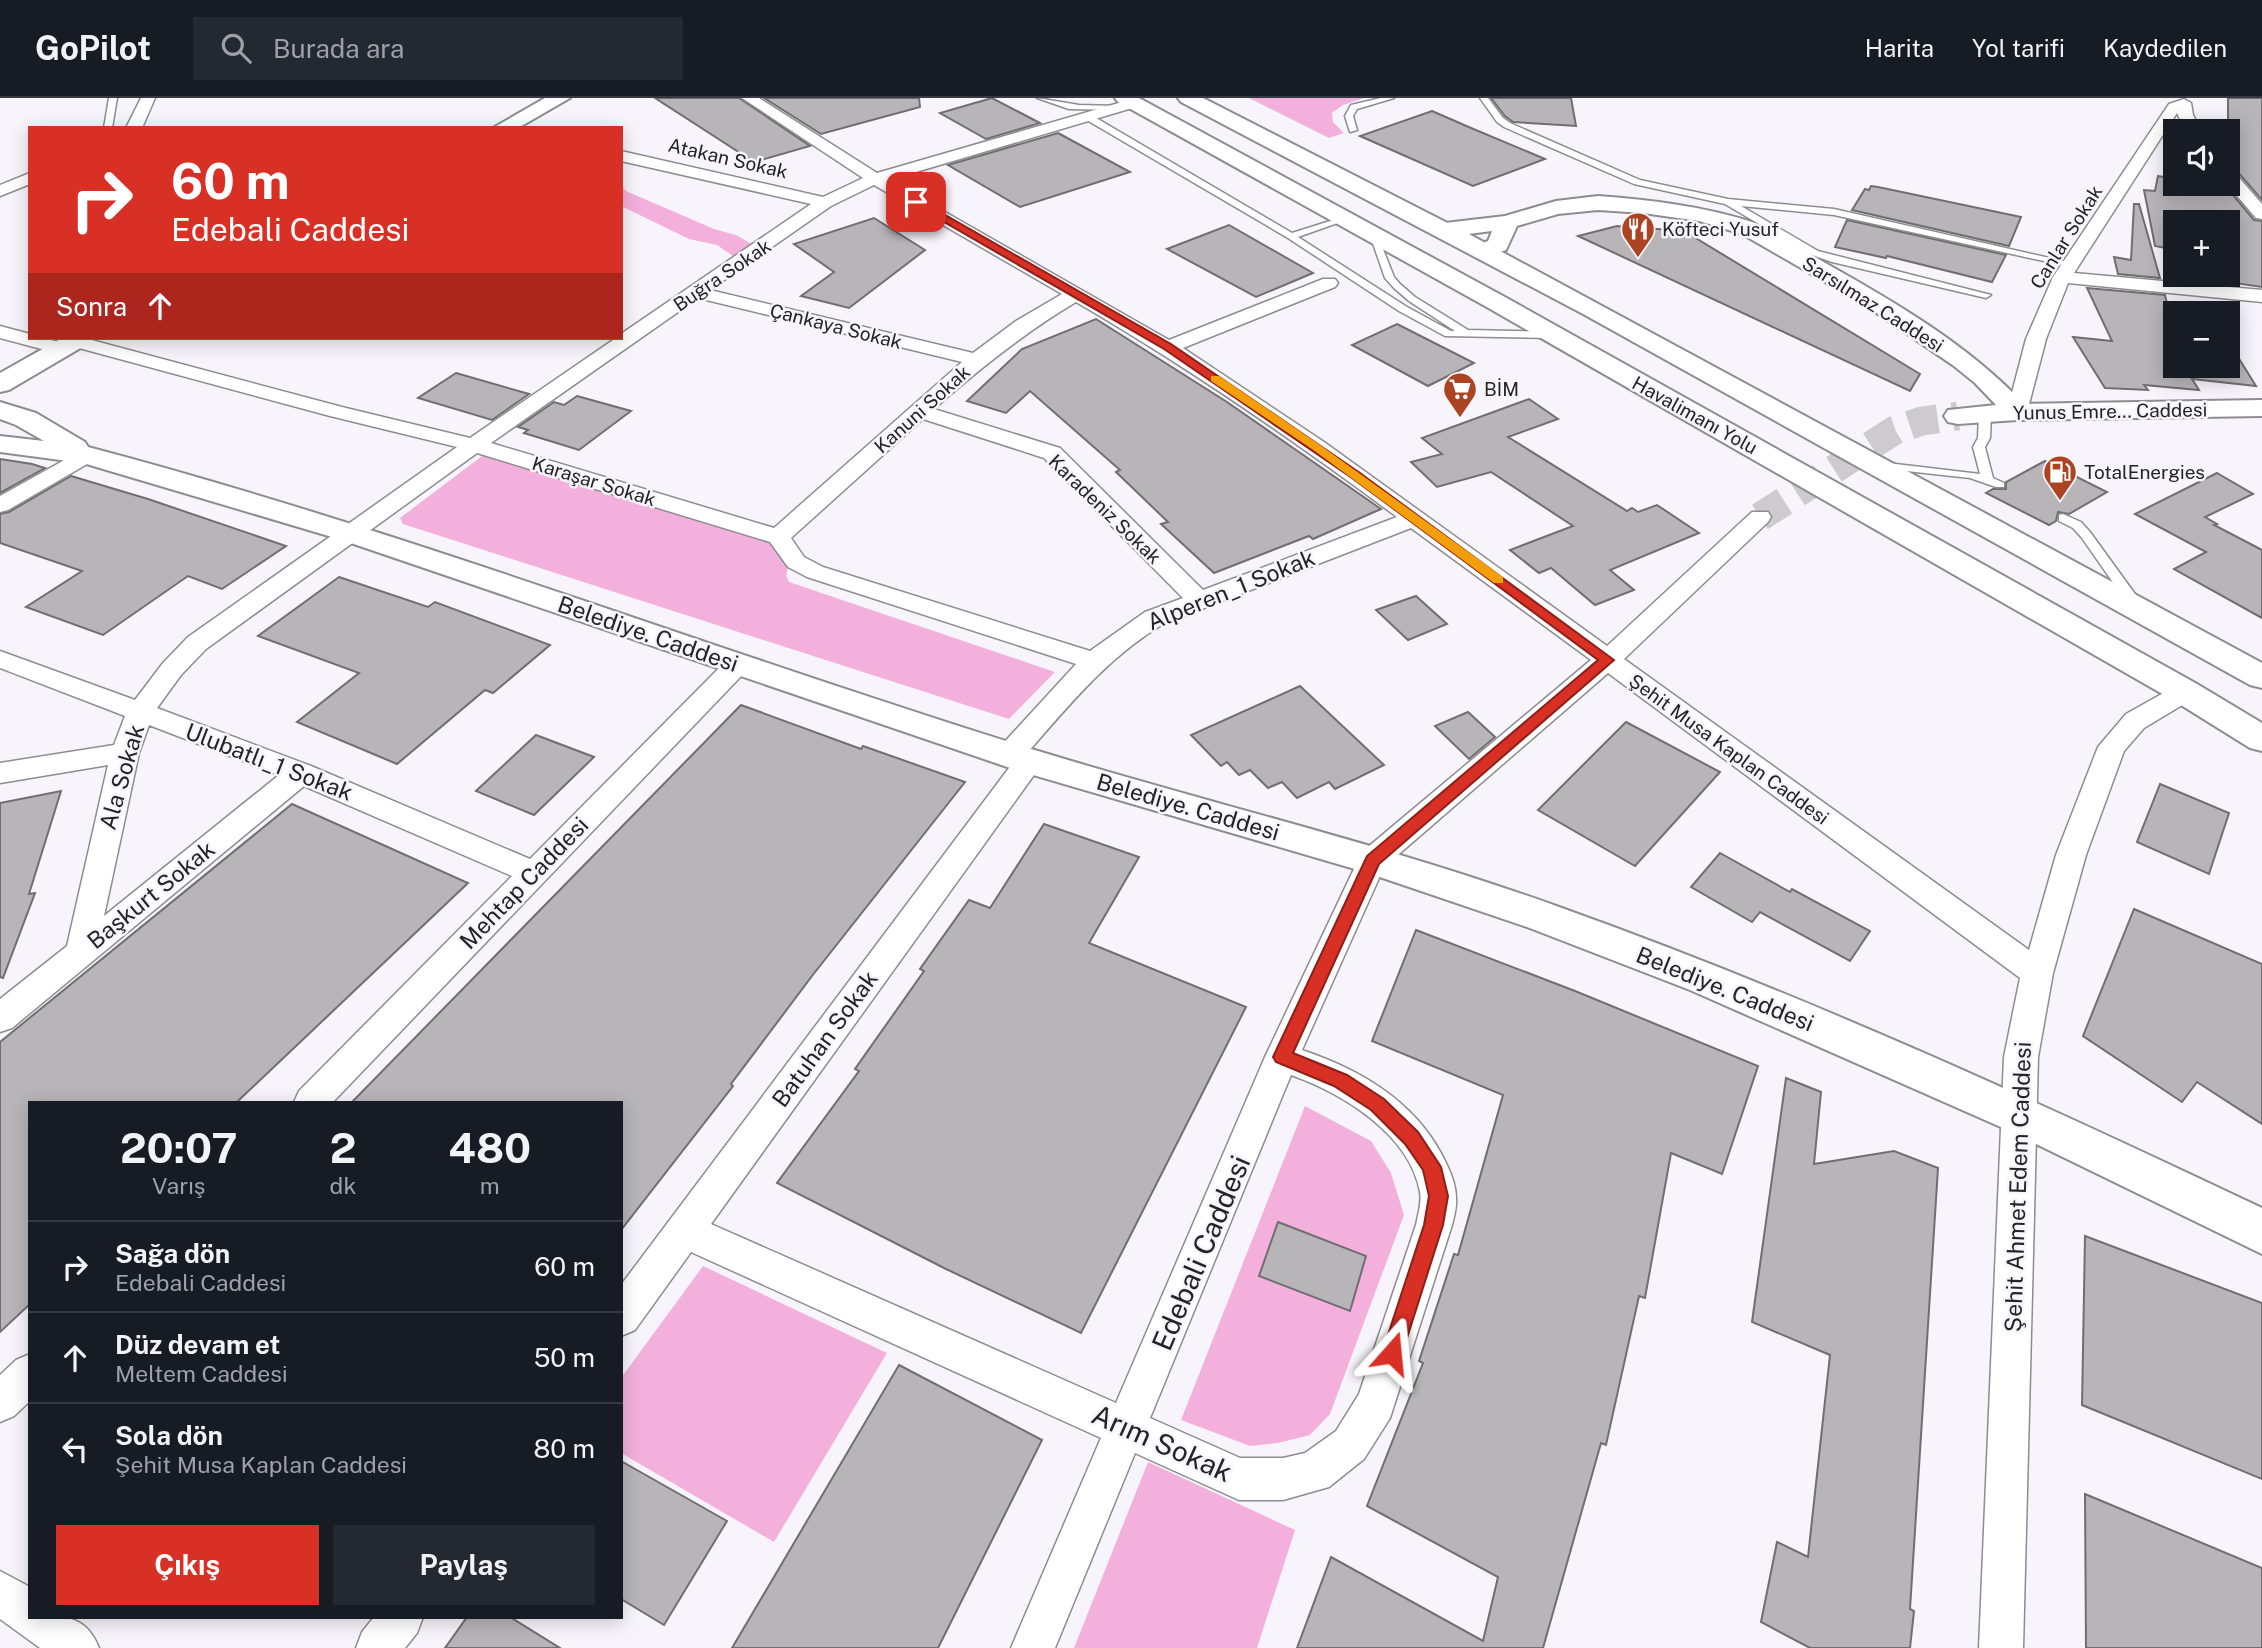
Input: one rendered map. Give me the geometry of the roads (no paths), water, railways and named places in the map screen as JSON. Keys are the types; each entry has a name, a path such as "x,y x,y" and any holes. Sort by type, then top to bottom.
{"main road":[{"path":"506,126 560,98"},
{"name":"Havalimanı Yolu","path":"1188,98 1485,250 2262,677"},
{"name":"Havalimanı Yolu","path":"1126,103 1373,234 2185,692 2262,739"},
{"name":"Sarsılmaz Caddesi","path":"1445,230 1507,222 1556,208 1598,203 1643,206 1702,215 1750,229 1874,300 1984,377 2017,412"},
{"path":"1485,250 1498,245 1507,222"},
{"path":"0,384 71,342"},
{"path":"0,410 26,419 86,455"},
{"name":"Yunus Emre... Caddesi","path":"1958,416 2017,412 2260,410"},
{"path":"0,444 86,455"},
{"name":"Belediye. Caddesi","path":"86,455 353,534 1019,758 1373,860 1541,916 1704,978 2019,1114 2262,1232"}],"street":[{"path":"135,126 148,98"},
{"name":"Şehit Musa Kaplan Caddesi","path":"749,98 875,178 1168,347 1415,517 2037,973"},
{"name":"Buğra Sokak","path":"353,534 474,445 825,202 875,178 1088,117 1126,103"},
{"name":"Canlar Sokak","path":"2165,119 2184,103 2187,119"},
{"name":"Canlar Sokak","path":"2017,412 2046,310 2066,271 2163,122"},
{"name":"Atakan Sokak","path":"623,156 825,202"},
{"path":"0,191 28,179"},
{"path":"2240,189 2262,214"},
{"path":"2066,271 2262,296"},
{"path":"1168,347 1329,283"},
{"name":"Çankaya Sokak","path":"695,292 977,360"},
{"name":"Kanuni Sokak","path":"778,537 977,360 1023,325 1076,294"},
{"name":"Karaşar Sokak","path":"0,332 28,336"},
{"name":"Karaşar Sokak","path":"71,342 474,445 778,537"},
{"name":"Karadeniz Sokak","path":"919,411 1052,453 1200,601"},
{"path":"0,505 86,455"},
{"name":"Alperen_1 Sokak","path":"1019,758 1094,660 1154,618 1415,517"},
{"path":"1373,860 1607,660 1760,517"},
{"name":"Ala Sokak","path":"81,952 125,753 140,713 172,669 197,643 353,534"},
{"path":"778,537 796,562 816,572 1094,660"},
{"name":"Ulubatlı_1 Sokak","path":"0,659 301,773 534,873"},
{"name":"Mehtap Caddesi","path":"312,1101 738,664"},
{"name":"Şehit Ahmet Edem Caddesi","path":"2001,1648 2021,1057 2037,973 2071,855 2112,747 2136,721 2185,692"},
{"path":"0,773 125,753"},
{"name":"Batuhan Sokak","path":"623,1314 685,1231 1019,758"},
{"name":"Başkurt Sokak","path":"0,1018 301,773"},
{"name":"Edebali Caddesi","path":"1033,1648 1282,1057 1373,860"},
{"name":"Arım Sokak","path":"685,1231 1128,1427 1239,1479 1283,1479 1314,1472 1350,1445 1376,1404 1434,1225 1439,1196 1431,1167 1412,1138 1378,1105 1341,1080 1282,1057"},
{"path":"0,1402 28,1376"},
{"path":"0,1592 28,1613"},
{"path":"36,1619 77,1648"},
{"path":"378,1648 400,1619"}],"lane":[{"path":"107,126 113,98"},
{"path":"1041,98 1055,105 1072,108 1126,103"},
{"path":"1353,130 1349,116 1354,107 1390,98"},
{"path":"1484,98 1507,125 1637,182 1728,202 1833,212 2066,271"},
{"path":"1088,117 1292,236 1419,319 1450,334 1553,335"},
{"path":"1728,202 1815,253 1986,295"},
{"path":"1292,236 1343,218"},
{"path":"1373,234 1390,278 1397,286 1412,299 1466,333"},
{"path":"1985,414 1984,438 1979,447 1987,478"},
{"path":"1879,465 1987,478 2000,485"},
{"path":"2063,517 2077,525 2086,535 2139,609"}],"tunnel":[{"path":"1760,517 1895,430 1922,421 1958,416"}],"place":[{"name":"Köfteci Yusuf","path":"1638,259"},
{"name":"BİM","path":"1460,419"},
{"name":"TotalEnergies","path":"2060,502"}]}
